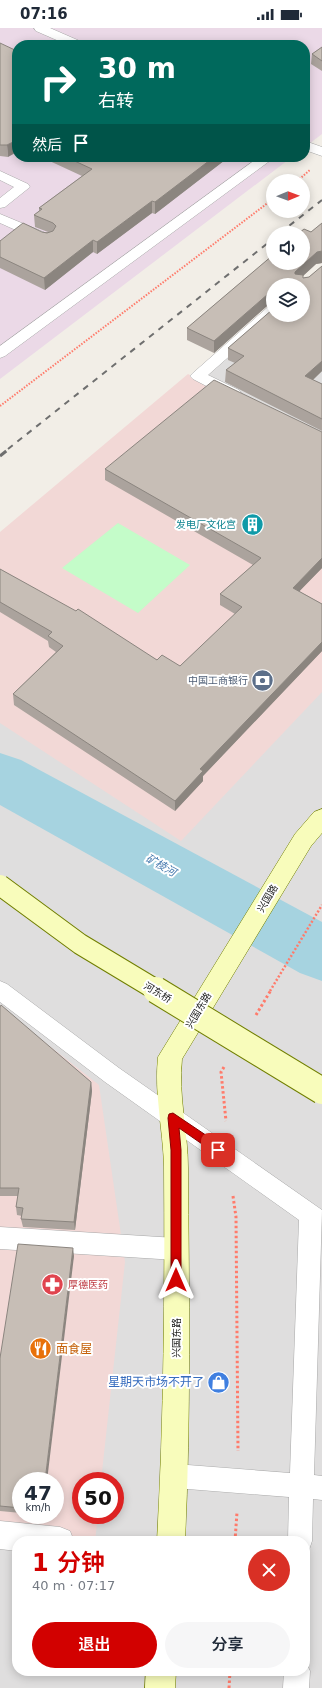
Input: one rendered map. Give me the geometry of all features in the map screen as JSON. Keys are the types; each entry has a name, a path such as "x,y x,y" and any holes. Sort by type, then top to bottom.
{"main road":[{"name":"兴国路","path":"216,980 303,840 322,818"},
{"name":"河东桥","path":"0,886 80,944 322,1091"},
{"name":"兴国东路","path":"171,1536 175,1476 176,1150 168,1071 170,1057 216,980"},
{"path":"160,1688 161,1676"}],"street":[{"path":"0,1535 12,1536"}],"lane":[{"path":"40,28 67,40"},
{"path":"310,147 322,152"},
{"path":"2,348 261,162"},
{"path":"0,175 23,187 0,204"},
{"path":"0,218 48,239"},
{"path":"246,400 198,376 266,316"},
{"path":"0,990 112,1075 316,1219 312,1487 301,1536"},
{"path":"0,1238 176,1249"},
{"path":"175,1476 312,1487"},
{"path":"296,1688 297,1676"}],"path":[{"path":"0,406 266,204"},
{"path":"254,1017 322,905"},
{"path":"228,1061 221,1072 236,1217 238,1481 235,1536"},
{"path":"229,1688 230,1676"}],"shaded area":[{"path":"0,28 322,28 322,134 310,143 310,40 12,40 12,162 285,162 270,174 266,174 266,177 0,379"},
{"path":"322,275 322,1688 0,1688 0,548 267,322 310,322 310,300"},
{"path":"188,374 322,443 322,692 181,841 0,723 0,532"},
{"path":"0,1007 99,1085 125,1262 102,1472 72,1472 72,1524 97,1524 96,1536 48,1536 0,1531"}],"green space":[{"path":"118,523 190,565 138,613 62,568"}],"building":[{"path":"0,43 12,49 12,142 7,145 0,145"},
{"path":"322,47 322,61 312,54"},
{"path":"77,162 207,162 155,202 152,201 97,242 93,240 44,278 0,257 0,241 23,223 42,232 47,233 53,231 56,226 53,223 34,215 42,209 39,208 92,169"},
{"path":"322,223 322,251 317,252 310,258 310,232"},
{"path":"266,261 266,270 297,270 295,274 303,275 303,278 266,278 266,296 214,341 187,328"},
{"path":"322,266 322,361 305,376 322,384 322,419 226,370 244,356 228,348 266,315 266,322 310,322 310,278 303,278 309,277"},
{"path":"214,380 322,432 322,558 293,588 322,604 322,642 200,769 203,771 175,801 13,694 63,646 48,636 52,632 0,602 0,569 76,611 78,609 157,660 162,655 180,666 242,607 220,594 261,558 105,469"},
{"path":"1,1005 91,1082 74,1222 21,1219 23,1208 16,1207 19,1188 0,1188"},
{"path":"18,1244 73,1248 46,1472 12,1472 12,1507 0,1506 0,1358"}],"waterway":[{"name":"矿棱河","path":"0,777 322,954"}],"railway":[{"path":"289,226 322,200"},
{"path":"8,449 266,245"},
{"path":"0,456 10,448"}],"place":[{"name":"发电厂文化宫","path":"252,524"},
{"name":"中国工商银行","path":"263,680"},
{"name":"厚德医药","path":"53,1284"},
{"name":"面食屋","path":"41,1349"},
{"name":"星期天市场不开了","path":"219,1382"}],"route":[{"path":"176,1280 176,1150 173,1118 218,1150"}]}
